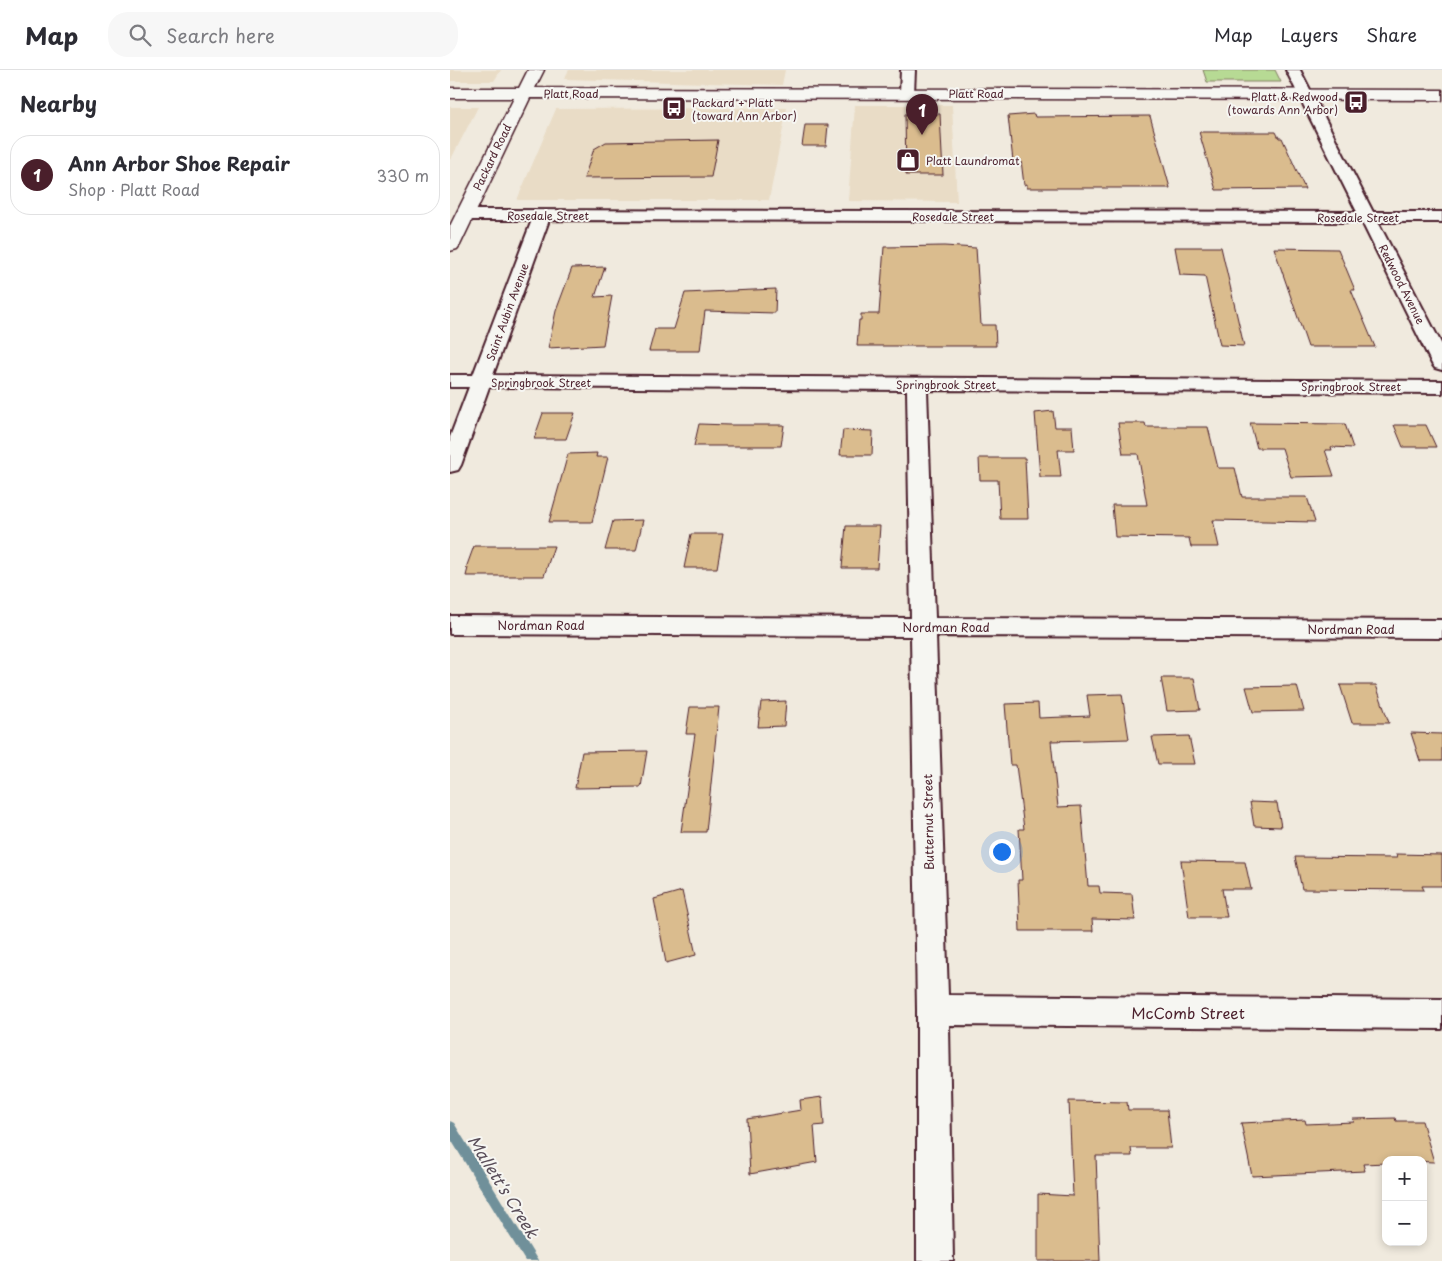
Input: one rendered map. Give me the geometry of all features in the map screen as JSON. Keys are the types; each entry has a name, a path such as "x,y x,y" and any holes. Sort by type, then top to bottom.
{"main road":[{"name":"Packard Road","path":"450,245 536,70"},
{"name":"Platt Road","path":"450,93 1442,95"}],"street":[{"path":"907,93 908,70"},
{"name":"Redwood Avenue","path":"1293,70 1442,364"},
{"name":"Rosedale Street","path":"465,215 1442,217"},
{"name":"Saint Aubin Avenue","path":"450,465 542,215"},
{"name":"Springbrook Street","path":"450,381 1442,387"},
{"name":"Butternut Street","path":"917,384 933,1010 935,1261"},
{"name":"Nordman Road","path":"450,624 1442,629"},
{"name":"McComb Street","path":"933,1010 1442,1014"}],"shaded area":[{"path":"450,70 501,70 494,81 450,81"},
{"path":"569,70 785,70 782,85 564,79"},
{"path":"855,105 952,105 957,202 848,201"},
{"path":"450,107 478,107 451,159 450,159"},
{"path":"787,108 769,200 517,200 556,109"}],"green space":[{"path":"1203,70 1275,70 1281,82 1207,82"}],"building":[{"path":"905,114 940,114 943,175 906,175"},
{"path":"1034,114 1035,117 1150,116 1170,188 1027,188 1027,184 1024,185 1021,160 1013,161 1008,116"},
{"path":"805,125 828,125 826,146 802,146"},
{"path":"1199,132 1276,132 1279,138 1282,138 1305,189 1216,190"},
{"path":"718,140 711,177 584,178 594,149 606,142"},
{"path":"944,246 976,248 981,325 995,325 996,346 857,346 861,314 879,314 884,247"},
{"path":"1175,247 1221,247 1244,346 1220,345 1205,276 1180,275"},
{"path":"1274,248 1338,249 1355,290 1351,290 1375,347 1308,347"},
{"path":"605,267 595,297 612,296 603,345 548,348 556,311 572,268"},
{"path":"776,289 775,313 705,311 700,351 649,351 655,329 674,329 685,293"},
{"path":"1053,411 1055,427 1072,427 1074,450 1058,450 1061,477 1040,477 1035,413"},
{"path":"543,413 575,413 566,439 534,439"},
{"path":"1118,423 1145,423 1146,427 1208,427 1218,468 1235,468 1242,497 1307,497 1315,522 1213,520 1219,547 1191,547 1189,538 1115,537 1112,505 1147,505 1138,454 1123,454"},
{"path":"1250,423 1345,424 1353,448 1331,447 1332,450 1325,450 1334,476 1291,477 1282,448 1257,448"},
{"path":"699,424 784,425 781,446 694,446"},
{"path":"1394,425 1426,425 1436,447 1403,447"},
{"path":"843,430 873,431 872,455 840,455"},
{"path":"597,453 596,457 608,457 592,522 549,522 568,454"},
{"path":"979,458 1025,458 1028,519 1000,519 998,480 980,480"},
{"path":"643,520 636,550 605,550 613,521"},
{"path":"846,526 880,526 877,568 842,568"},
{"path":"691,534 723,534 717,568 684,568"},
{"path":"474,546 554,546 544,576 466,576 468,568 466,568"},
{"path":"1161,678 1194,678 1200,710 1167,711"},
{"path":"1340,685 1376,685 1389,723 1352,723"},
{"path":"1297,686 1304,711 1253,712 1246,687"},
{"path":"1122,694 1129,739 1051,741 1058,807 1081,806 1088,886 1099,886 1100,893 1132,894 1135,920 1092,919 1093,931 1020,931 1018,880 1022,880 1019,829 1024,829 1016,765 1010,765 1005,704 1038,703 1039,718 1090,716 1087,695"},
{"path":"786,701 784,726 758,727 761,702"},
{"path":"690,707 719,707 706,832 681,832 695,734 686,734"},
{"path":"1411,733 1442,734 1442,761 1420,761"},
{"path":"1189,736 1195,764 1158,764 1152,737"},
{"path":"647,751 641,787 575,788 582,752"},
{"path":"1250,802 1277,803 1281,827 1254,826"},
{"path":"1396,854 1442,855 1442,886 1422,886 1424,890 1302,889 1295,857 1397,858"},
{"path":"1181,861 1245,862 1251,889 1222,889 1227,917 1189,917"},
{"path":"682,891 696,955 666,963 654,899"},
{"path":"822,1097 824,1125 814,1126 817,1162 750,1174 747,1119 801,1110 800,1100"},
{"path":"1069,1101 1127,1102 1128,1110 1167,1110 1171,1148 1131,1148 1132,1156 1096,1156 1100,1261 1038,1261 1038,1194 1073,1196"},
{"path":"1395,1118 1396,1121 1422,1121 1434,1162 1427,1162 1427,1156 1382,1156 1382,1163 1363,1164 1365,1171 1252,1176 1241,1123 1305,1120 1306,1124 1354,1122 1353,1119"}],"waterway":[{"name":"Mallett's Creek","path":"450,1127 532,1261"}],"place":[{"name":"Platt & Redwood (towards Ann Arbor)","path":"1356,102"},
{"name":"Packard + Platt (toward Ann Arbor)","path":"674,108"},
{"name":"Ann Arbor Shoe Repair","path":"922,135"},
{"name":"Platt Laundromat","path":"908,160"}]}
